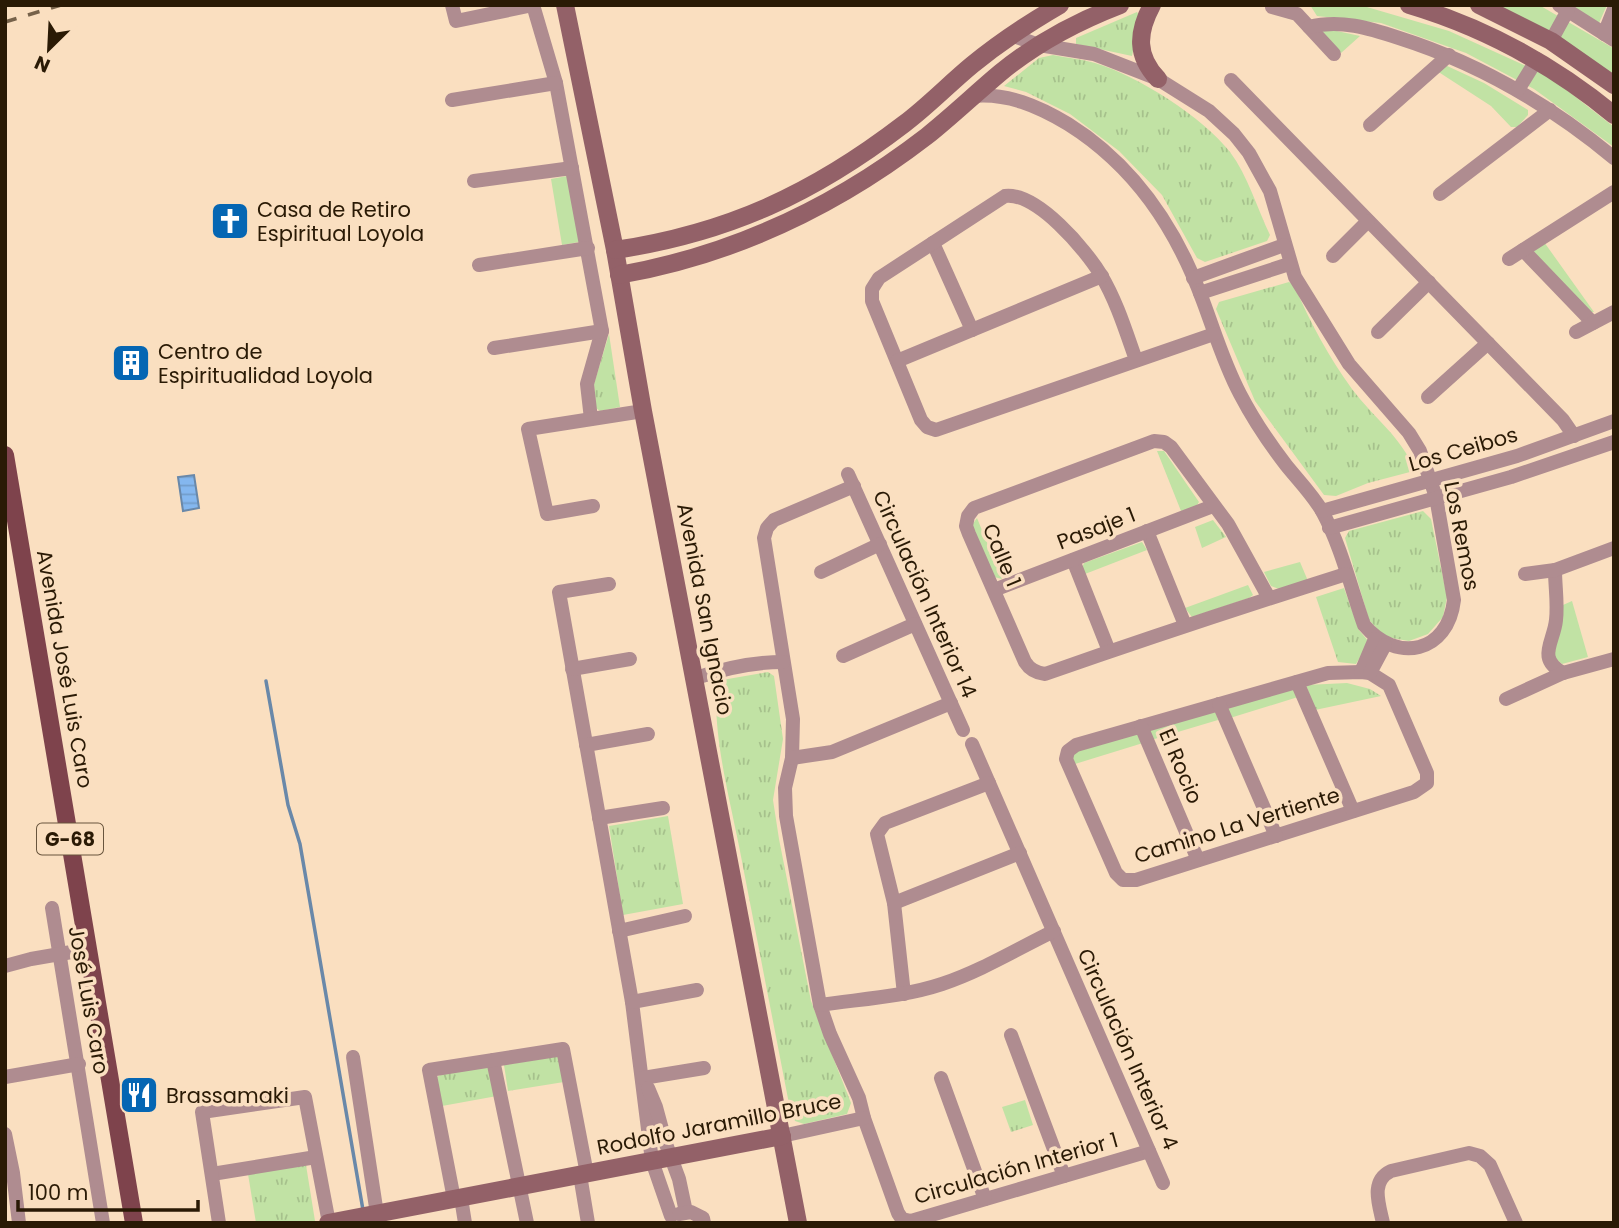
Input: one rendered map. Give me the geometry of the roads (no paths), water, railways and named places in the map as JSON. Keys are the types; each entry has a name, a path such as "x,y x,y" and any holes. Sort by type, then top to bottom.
{"main road":[{"name":"Avenida José Luis Caro","path":"5,455 134,1223"}],"street":[{"path":"452,5 456,22 533,5 556,83 602,331 587,384 592,419"},
{"name":"Avenida San Ignacio","path":"565,5 620,275 643,411 798,1223"},
{"path":"615,250 687,236 764,210 816,185 907,122 1012,34 1060,5"},
{"path":"620,275 691,260 772,230 823,206 928,136 1001,72 1039,45 1074,25 1120,5"},
{"path":"1152,5 1142,29 1140,45 1145,62 1158,79"},
{"path":"1409,5 1479,29 1537,59 1610,106"},
{"path":"1479,5 1552,41 1614,85"},
{"path":"1272,7 1297,14 1335,54"},
{"path":"1552,41 1563,8 1609,37 1614,9"},
{"path":"1309,27 1327,23 1350,25 1449,55 1518,90 1550,110 1614,158"},
{"name":"Los Remos","path":"1012,34 1039,45 1094,54 1158,79 1209,111 1250,153 1270,191 1289,264 1295,277 1349,364 1409,433 1420,451 1432,481 1454,592 1451,617 1442,632 1423,645 1399,649 1380,642"},
{"path":"1370,124 1449,55"},
{"path":"1518,90 1537,59"},
{"path":"1231,80 1563,419 1574,436"},
{"path":"452,100 556,83"},
{"path":"973,96 1003,96 1053,116 1099,145 1132,176 1160,212 1179,244 1200,293 1229,374 1251,415 1321,511 1329,527 1364,625 1380,642 1366,673"},
{"path":"1440,194 1550,110"},
{"path":"849,164 853,175 862,182"},
{"path":"474,181 572,168"},
{"path":"1508,259 1614,192"},
{"path":"1136,360 1102,276 1058,225 1028,200 1014,196 1005,196 879,278 872,289 872,301 921,419 927,427 936,430 1214,334"},
{"path":"764,210 771,220 772,230"},
{"path":"1333,256 1368,221"},
{"path":"933,243 972,330"},
{"path":"1193,278 1284,245"},
{"path":"479,265 588,248"},
{"path":"1523,250 1593,323"},
{"path":"1200,293 1289,264"},
{"path":"897,361 1102,276"},
{"path":"1378,332 1429,282"},
{"path":"1576,332 1614,312"},
{"path":"494,348 602,331"},
{"path":"1429,397 1488,342"},
{"path":"593,506 547,514 528,429 643,411"},
{"name":"Los Ceibos","path":"1321,511 1517,456 1614,421"},
{"name":"Calle 1","path":"1269,598 1227,524 1171,447 1164,442 1154,441 974,508 968,516 966,526 1026,662 1035,672 1045,674 1346,573"},
{"name":"Los Ceibos","path":"1329,527 1532,471 1614,442"},
{"name":"Rodolfo Jaramillo Bruce","path":"329,1223 377,1214 400,1216 457,1198 864,1118 859,1097 830,1034 820,1005 786,816 785,788 792,758 793,719 764,538 767,528 774,520 851,480"},
{"name":"Circulación Interior 14","path":"851,480 963,730"},
{"name":"Pasaje 1","path":"994,590 1213,506"},
{"path":"1147,531 1185,625"},
{"path":"821,572 880,544"},
{"path":"1525,574 1555,570 1614,548"},
{"path":"1073,560 1109,651"},
{"path":"1555,570 1556,621 1548,653 1555,668 1563,673"},
{"path":"609,584 559,592 632,1002 652,1161 671,1219 686,1212 696,1213 703,1218 704,1223"},
{"path":"843,656 915,624"},
{"path":"572,669 629,659"},
{"path":"1506,699 1563,673 1614,659"},
{"path":"696,678 757,662 783,662"},
{"name":"Camino La Vertiente","path":"1328,673 1366,673 1389,685 1427,772 1427,783 1414,792 1136,880 1123,880 1116,873 1066,759 1068,751 1076,745 1297,681 1328,673"},
{"path":"1297,681 1353,811"},
{"path":"792,758 832,752 951,704"},
{"path":"1219,704 1276,836"},
{"name":"El Rocio","path":"1141,726 1198,860"},
{"path":"586,744 648,734"},
{"name":"Circulación Interior 4","path":"972,744 1163,1183"},
{"path":"904,994 894,902 877,834 885,823 989,783"},
{"path":"599,818 663,807"},
{"path":"894,902 1020,853"},
{"name":"José Luis Caro","path":"52,908 103,1223"},
{"path":"619,930 685,916"},
{"path":"820,1005 904,994 941,984 976,970 1054,931"},
{"path":"5,967 31,959 89,949"},
{"path":"632,1002 697,990"},
{"path":"1011,1035 1064,1176"},
{"path":"465,1223 429,1070 563,1049 588,1223"},
{"path":"353,1057 377,1214"},
{"path":"493,1060 527,1223"},
{"path":"5,1077 79,1065"},
{"path":"643,1078 704,1068"},
{"path":"643,1078 656,1107 679,1179 686,1212"},
{"path":"941,1078 985,1199"},
{"path":"219,1223 202,1112 305,1097 329,1223"},
{"name":"Circulación Interior 1","path":"864,1118 898,1213 902,1219 911,1221 1149,1151"},
{"path":"5,1134 19,1223"},
{"path":"1383,1223 1377,1189 1380,1179 1387,1172 1469,1153 1480,1156 1490,1165 1516,1223"},
{"path":"212,1174 316,1157"}],"water":[{"path":"194,475 199,508 183,511 178,477"}],"waterway":[{"path":"266,681 288,805 300,844 363,1210"}],"railway":[{"path":"5,22 61,5"}],"place":[{"name":"Casa de Retiro Espiritual Loyola","path":"230,221"},
{"name":"Centro de Espiritualidad Loyola","path":"131,363"},
{"name":"Brassamaki","path":"139,1095"}]}
